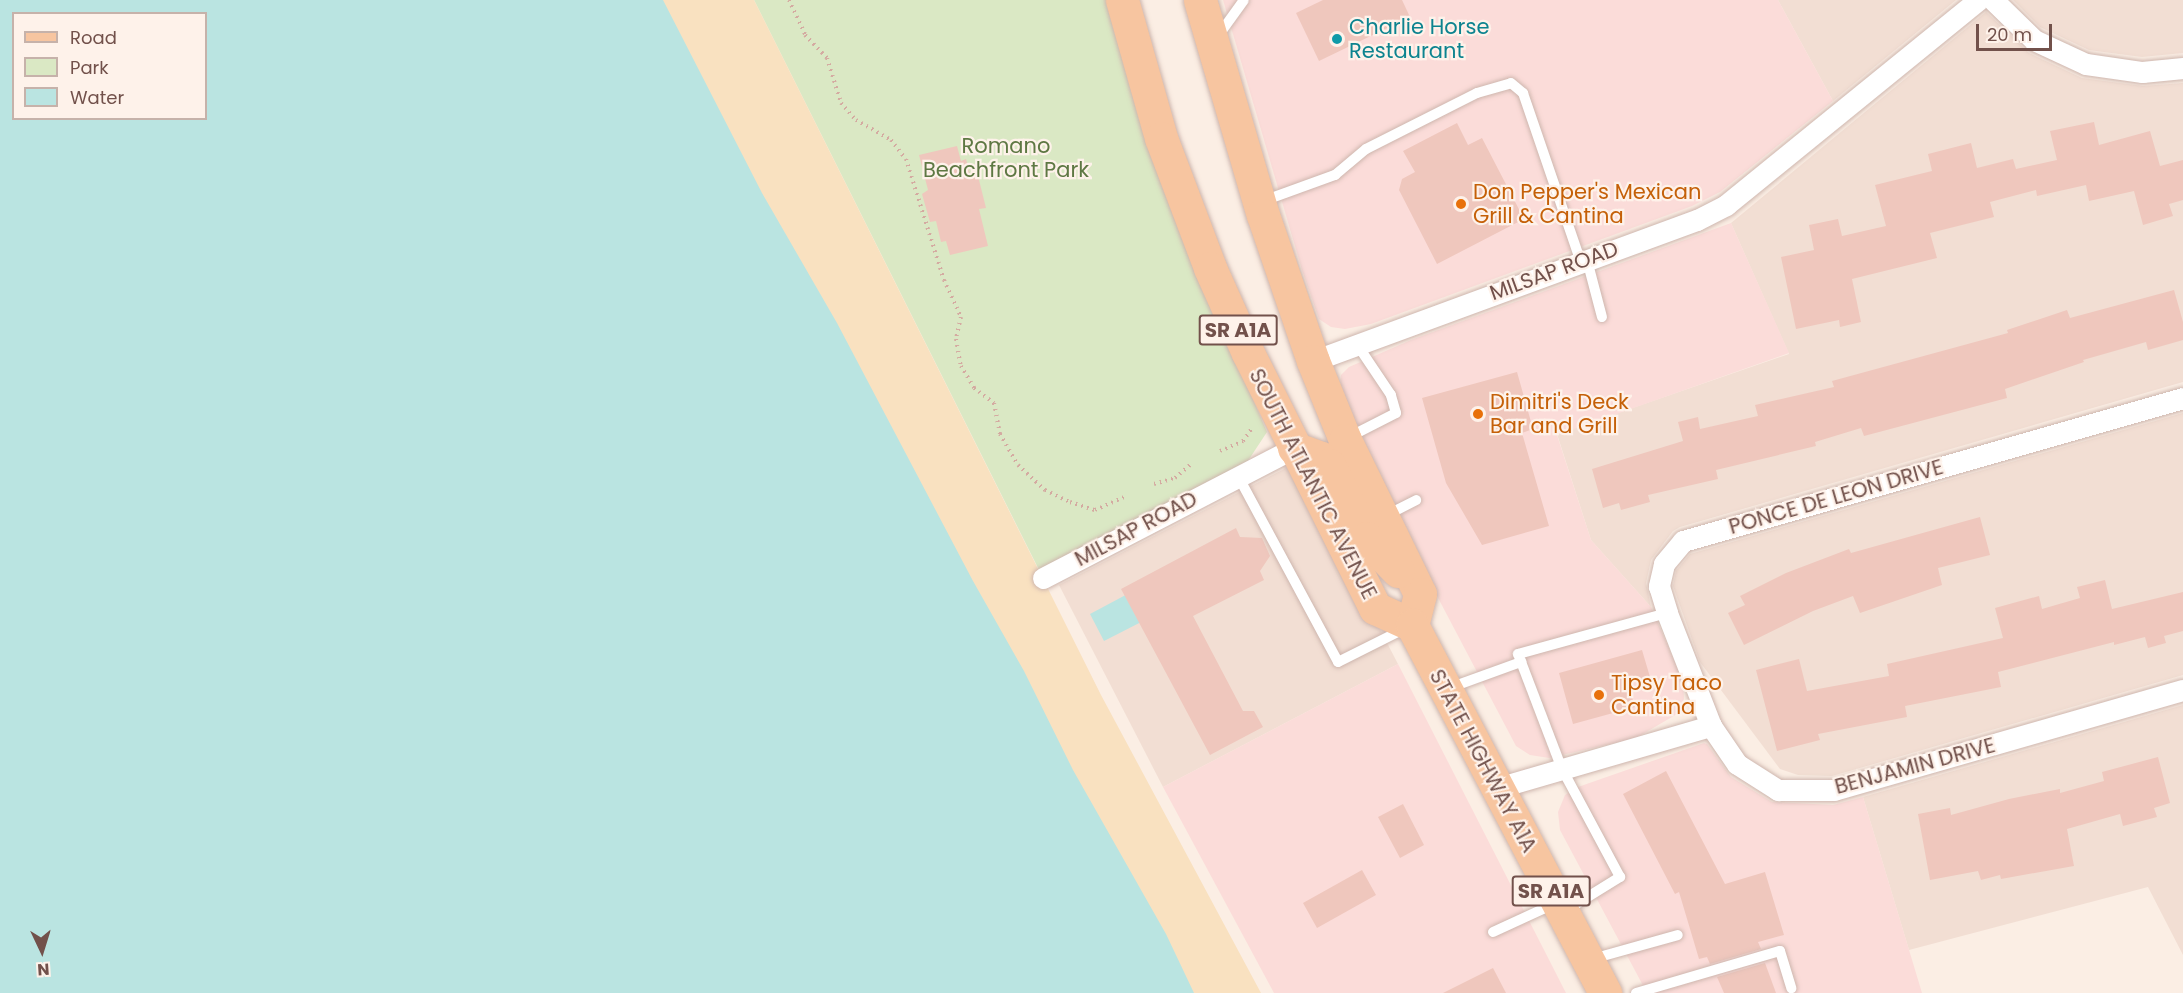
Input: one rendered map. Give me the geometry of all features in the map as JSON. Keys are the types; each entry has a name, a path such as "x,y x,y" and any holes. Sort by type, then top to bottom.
{"main road":[{"name":"SOUTH ATLANTIC AVENUE","path":"1122,0 1161,138 1210,268 1248,353 1375,608 1416,610"},
{"name":"SR A1A","path":"1200,0 1259,202 1313,360 1344,440 1382,518 1416,610"},
{"name":"STATE HIGHWAY A1A","path":"1416,610 1446,689 1605,993"}],"street":[{"name":"MILSAP ROAD","path":"1313,360 1697,220 1726,205 1978,0"},
{"path":"1993,0 2034,40 2086,64 2142,72 2183,68"},
{"name":"PONCE DE LEON DRIVE","path":"1711,726 1667,613 1659,586 1664,564 1683,541 2183,398"},
{"name":"MILSAP ROAD","path":"1043,578 1294,448"},
{"name":"BENJAMIN DRIVE","path":"1711,726 1737,764 1778,790 1834,790 2183,690"},
{"path":"1497,788 1711,726"}],"lane":[{"path":"1212,44 1244,0"},
{"path":"1259,202 1335,175 1366,149 1477,93 1511,83 1523,93 1602,317"},
{"path":"1344,440 1396,413 1391,395 1356,344"},
{"path":"1238,476 1338,662 1416,610"},
{"path":"1382,518 1416,500"},
{"path":"1493,932 1560,908 1620,877 1562,769 1518,654 1667,613"},
{"path":"1446,689 1521,662"},
{"path":"1588,960 1678,935"},
{"path":"1636,993 1780,951 1791,988"}],"path":[{"path":"789,0 805,35 827,58 841,103 856,120 891,140 906,159 944,280 961,316 956,339 961,366 974,388 994,403 1000,434 1018,465 1045,490 1070,502 1095,510 1124,497"},
{"path":"1220,451 1243,441 1256,423"},
{"path":"1154,484 1175,478 1190,465"}],"shaded area":[{"path":"1223,0 1778,0 1833,101 1720,192 1692,206 1371,324 1345,329 1331,327 1319,319 1302,270"},
{"path":"1778,0 1956,0 1833,101"},
{"path":"2013,0 2183,0 2183,53 2142,57 2089,50 2040,27"},
{"path":"1986,12 2029,53 2082,78 2143,86 2183,83 2183,382 1680,527 1673,531 1651,560 1646,583 1651,607 1591,540 1557,434 1789,354 1731,223"},
{"path":"1731,223 1789,353 1557,435 1591,540 1651,607 1683,681 1684,699 1677,714 1636,738 1549,758 1530,755 1516,746 1426,575 1353,425 1340,385 1341,375 1349,367 1411,340"},
{"path":"2183,413 2183,675 1832,776 1798,775 1780,769 1700,662 1673,586 1676,571 1690,554"},
{"path":"1294,464 1398,664 1163,787 1059,585"},
{"path":"1398,664 1566,993 1274,993 1163,787"},
{"path":"2183,705 2183,955 2148,887 1909,950 1863,797"},
{"path":"1704,743 1731,777 1772,802 1833,805 1863,797 1922,993 1647,993 1560,830 1558,812 1565,795 1578,787"}],"green space":[{"name":"Romano Beachfront Park","path":"754,0 1122,0 1232,350 1267,432 1238,476 1043,578"}],"sand":[{"path":"595,0 754,0 1101,695 1261,993 1097,993"}],"water":[{"path":"0,0 663,0 762,193 837,323 973,581 1024,671 1073,770 1166,934 1194,993 0,993"},
{"path":"1135,590 1149,618 1104,641 1090,614"}],"building":[{"name":"Charlie Horse Restaurant","path":"1323,0 1402,0 1410,17 1319,61 1296,13"},
{"path":"2094,122 2099,145 2150,131 2160,166 2183,160 2183,200 2169,204 2173,216 2143,225 2134,191 2089,201 2086,185 2037,196 2036,190 1990,202 1994,217 1930,233 1937,258 1852,279 1861,322 1840,327 1839,320 1796,329 1781,257 1814,250 1809,225 1838,219 1842,236 1886,226 1875,185 1932,171 1928,154 1971,143 1977,168 2013,159 2016,169 2057,160 2050,131"},
{"name":"Don Pepper's Mexican Grill & Cantina","path":"1457,123 1468,145 1482,138 1524,219 1437,264 1399,190 1402,179 1415,172 1403,151"},
{"path":"957,146 961,161 966,159 971,178 978,176 986,208 979,209 988,246 950,255 946,241 941,242 936,221 930,222 922,194 928,190 919,155"},
{"path":"2174,290 2183,322 2183,340 2148,350 2146,342 2083,360 2084,362 2005,389 2007,398 1864,436 1861,428 1815,442 1816,446 1716,470 1718,479 1648,495 1650,502 1621,510 1619,503 1603,508 1592,469 1683,441 1678,422 1698,417 1700,429 1758,416 1755,405 1834,387 1832,381 2008,333 2007,330 2067,310 2070,318"},
{"path":"1517,372 1533,429 1522,433 1549,526 1482,545 1446,483 1422,398"},
{"path":"1980,517 1990,555 1938,568 1942,585 1860,613 1853,596 1813,611 1744,645 1728,613 1745,605 1740,596 1786,573 1849,549 1851,553"},
{"path":"1236,528 1240,537 1262,538 1270,556 1260,571 1264,580 1193,616 1243,711 1254,711 1263,727 1210,755 1121,589"},
{"path":"2105,580 2112,609 2183,592 2183,631 2164,636 2166,643 2148,648 2145,637 2114,645 2114,642 1998,672 2001,687 1905,706 1907,717 1818,734 1820,740 1777,751 1756,670 1799,659 1807,691 1889,676 1887,664 2003,638 1995,608 2039,596 2042,609 2080,598 2077,587"},
{"name":"Tipsy Taco Cantina","path":"1642,650 1650,677 1628,683 1635,707 1573,724 1559,673"},
{"path":"2158,757 2170,803 2154,808 2157,817 2123,826 2120,814 2067,829 2074,866 2001,879 2000,875 1981,880 1978,871 1930,880 1918,814 1950,808 1951,815 2009,799 2060,789 2060,793 2104,781 2102,772"},
{"path":"1666,771 1725,884 1765,872 1784,935 1758,942 1761,949 1710,964 1707,957 1699,959 1679,892 1675,894 1623,794"},
{"path":"1403,804 1424,845 1400,858 1378,817"},
{"path":"1362,870 1376,895 1317,928 1303,903"},
{"path":"1765,963 1776,993 1724,993 1717,977"},
{"path":"1493,968 1506,993 1443,993"}],"place":[{"name":"Charlie Horse Restaurant","path":"1337,39"},
{"name":"Don Pepper's Mexican Grill & Cantina","path":"1461,204"},
{"name":"Dimitri's Deck Bar and Grill","path":"1478,414"},
{"name":"Tipsy Taco Cantina","path":"1599,695"}]}
